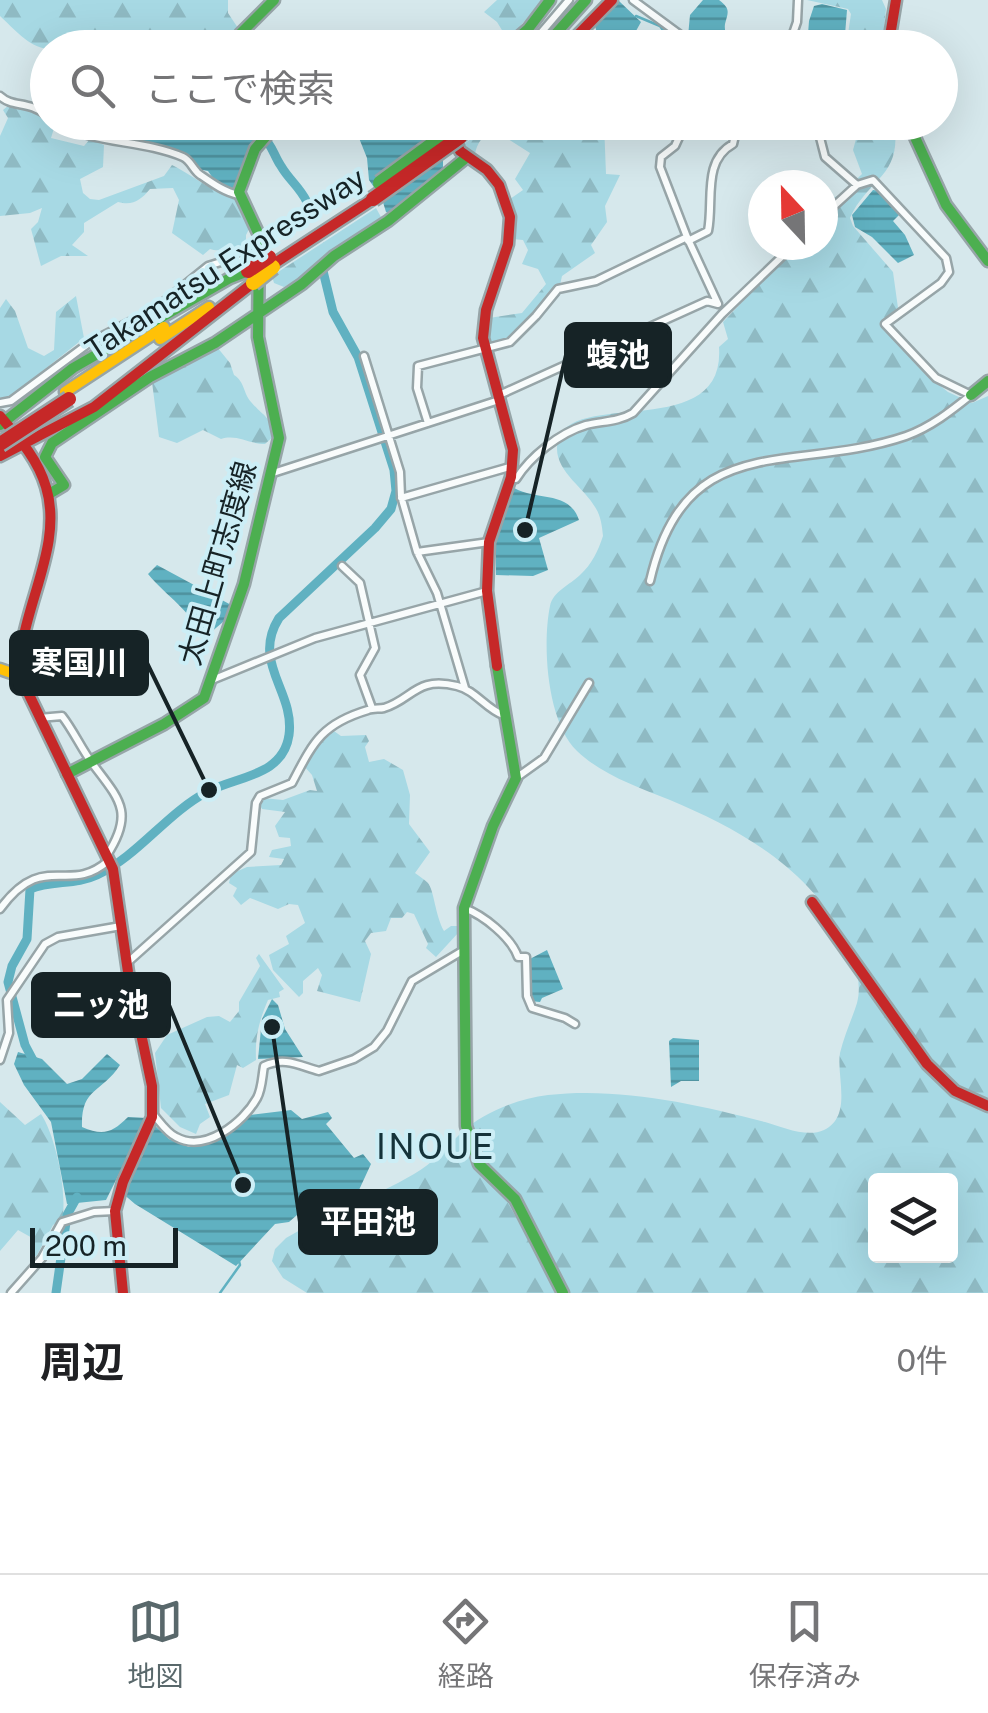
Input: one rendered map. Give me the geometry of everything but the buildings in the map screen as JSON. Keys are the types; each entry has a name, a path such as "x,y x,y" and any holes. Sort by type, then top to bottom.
{"main road":[{"path":"243,30 263,15 274,0"},
{"path":"527,30 550,0"},
{"path":"559,30 586,0"},
{"path":"583,30 612,0"},
{"path":"891,30 896,0"},
{"path":"240,195 251,157 261,140"},
{"name":"Takamatsu Expressway","path":"268,260 296,250 440,140"},
{"path":"453,140 494,177 506,198 510,217 508,244 486,310 485,346 512,440 512,472 489,542 488,591 503,714 516,778 493,826 464,908 467,1132 484,1170 515,1200 563,1293"},
{"path":"916,140 946,205 988,261"},
{"path":"49,494 64,485 45,457 52,443 150,377 215,343 302,284 348,245 388,221 468,157"},
{"name":"太田上町志度線","path":"67,774 92,764 204,698 244,584 279,438 261,356 258,313 268,260 258,228 240,195"},
{"name":"Takamatsu Expressway","path":"0,444 67,395 251,278 268,260 370,195"},
{"path":"123,1293 116,1208 152,1115 152,1086 126,964 110,861 20,676 20,644 51,526 49,494 38,461 24,442 1,424 73,368 230,278 251,278"},
{"path":"0,456 94,407 251,278"},
{"path":"971,395 988,381"},
{"name":"Takamatsu Expressway","path":"1,424 67,395"},
{"path":"0,669 20,676"},
{"path":"812,902 927,1064 955,1091 988,1106"}],"street":[{"path":"543,30 569,0"},
{"path":"633,0 674,30"},
{"path":"794,30 798,0"},
{"path":"0,96 6,102 30,105"},
{"path":"97,140 134,142 182,157 223,192 240,195"},
{"path":"678,140 661,157 660,167 722,314"},
{"path":"428,423 418,388 418,366 516,338 558,288 596,281 708,231 714,165 720,152 734,140"},
{"path":"821,140 825,157 857,185"},
{"path":"650,581 668,522 710,480 756,463 908,435 936,421 971,395 936,378 884,322 941,284 949,272 948,262 876,182 868,180 857,185 838,202"},
{"path":"0,403 11,402 88,343 146,316 214,263 268,260"},
{"path":"401,498 512,472 516,479 526,464 575,429 620,420 633,413 722,314 778,260"},
{"path":"273,472 498,398 707,301 718,304"},
{"path":"364,356 400,472 401,498 417,552 441,605 464,688"},
{"path":"417,552 489,542"},
{"path":"342,566 360,584 375,648 360,675 372,708"},
{"path":"212,680 315,638 488,591"},
{"path":"516,778 544,758 589,683"},
{"path":"126,964 250,852 260,796 292,783 302,758 329,727 372,708 385,708 422,686 442,684 464,688 503,714"},
{"path":"0,909 24,881 39,876 86,873 110,861 118,838 122,816 109,781 92,764 62,716 38,718"},
{"path":"464,908 492,926 516,949 518,956 526,957 527,996 532,1008 574,1024"},
{"path":"0,1060 8,1032 6,1000 45,944 58,937 121,926"},
{"path":"152,1115 173,1136 190,1142 218,1134 249,1110 260,1090 264,1066 274,1062 303,1063 319,1072 368,1051 384,1036 412,982 464,950"},
{"path":"11,1293 42,1258 62,1222 116,1208"}],"green space":[{"path":"0,0 228,0 228,13 238,28 30,30 30,42 0,16"},
{"path":"497,0 543,0 517,30 502,30 484,12"},
{"path":"807,0 882,0 886,9 884,30 849,30 848,9"},
{"path":"9,105 30,107 30,140 59,140 84,146 92,140 104,145 103,167 80,179 83,193 90,199 99,200 164,176 172,165 213,189 240,199 252,223 246,235 246,249 210,249 203,255 172,233 179,200 173,188 150,189 136,201 118,202 84,223 84,232 72,245 88,256 61,256 41,266 31,229 42,208 0,216 0,136 8,118 3,110"},
{"path":"469,140 480,140 475,154 464,144"},
{"path":"510,140 605,140 606,174 620,175 605,206 607,222 591,245 595,253 562,276 560,285 520,331 501,341 488,341 489,318 522,313 546,284 538,269 522,264 528,250 523,240 512,239 514,214 510,199 523,190 515,179 530,153"},
{"path":"856,140 895,140 889,166 850,218 893,272 898,308 883,320 883,326 948,392 972,403 988,396 988,1293 307,1293 283,1278 272,1261 275,1249 286,1238 414,1174 469,1126 513,1103 575,1093 630,1095 712,1109 810,1133 824,1130 838,1115 840,1053 859,986 850,953 829,912 792,871 746,838 696,811 609,774 577,751 559,722 553,703 547,641 552,601 588,566 603,536 597,510 566,473 558,457 564,430 583,419 671,406 697,396 714,378 719,347 728,339 723,322 783,260 838,260 838,196 862,174 853,150"},
{"path":"376,208 381,217 312,269 284,287 274,283 272,276"},
{"path":"76,296 84,338 5,401 0,399 0,308 6,299 15,311 28,348 44,356 54,350 56,312"},
{"path":"217,347 248,399 270,423 275,435 265,444 221,439 203,430 177,443 159,437 152,382"},
{"path":"331,729 341,736 366,735 369,762 384,759 403,770 410,795 409,824 430,852 415,873 430,886 444,931 459,926 459,932 436,957 426,948 428,944 414,914 407,912 402,918 391,918 386,931 371,933 365,941 371,954 360,1002 317,991 322,975 318,968 303,981 299,997 273,970 269,955 289,944 286,936 305,923 298,905 278,909 250,898 241,905 233,896 237,888 229,883 231,874 247,867 281,865 284,859 269,857 272,850 291,846 290,838 279,837 275,826 285,812 262,809 259,803 263,798 283,800 317,791 312,775 303,765 306,756"},
{"path":"259,954 284,989 279,992 280,997 268,1000 257,1036 256,1060 243,1068 237,1065 229,1095 205,1104 210,1117 200,1124 196,1134 180,1127 161,1108 155,1053 167,1035 207,1017 219,1016 230,1022 260,966 256,958"},
{"path":"0,1102 25,1125 41,1114 59,1165 62,1219 53,1225 36,1257 31,1250 34,1239 18,1230 0,1251"}],"shaded area":[{"path":"703,0 719,0 727,8 725,30 689,30 690,15"},
{"path":"619,1 641,22 637,30 596,30 595,26"},
{"path":"814,6 847,10 845,30 808,30"},
{"path":"139,140 261,140 255,143 234,194 217,184 208,171 197,169 184,154 175,159"},
{"path":"360,140 443,140 443,173 389,213 369,180"},
{"path":"873,190 880,191 899,215 893,221 914,255 898,263 872,237 855,227 852,215"},
{"path":"511,486 567,504 579,520 539,538 548,570 533,576 496,575 496,538"},
{"path":"157,565 233,606 230,616 203,639 185,612 148,574"},
{"path":"547,950 563,989 540,1002 530,1001 528,960"},
{"path":"272,999 303,1057 258,1059 262,1019"},
{"path":"699,1040 699,1081 681,1081 671,1087 669,1041"},
{"path":"18,1052 42,1059 67,1084 82,1079 107,1054 120,1065 89,1097 82,1127 107,1131 128,1117 147,1118 106,1200 67,1204 51,1122 14,1064"},
{"path":"291,1110 302,1119 328,1112 332,1118 326,1124 354,1158 363,1154 371,1164 359,1190 342,1189 313,1201 289,1222 275,1224 236,1266 121,1192 151,1122 169,1139 189,1147 226,1134 250,1115"}],"waterway":[{"path":"636,16 663,30"},
{"path":"266,140 307,202"},
{"path":"34,1062 25,1045 8,982 27,939 30,889 97,875 126,857 192,801 257,773 278,759 289,735 286,704 271,663 272,634 279,618 391,509 396,491 394,470 358,357 333,312 323,271"},
{"path":"56,1293 67,1215 77,1197"},
{"path":"220,1293 239,1261"}],"traffic: fast":[{"path":"244,30 274,0"},
{"path":"527,30 550,0"},
{"path":"559,30 586,0"},
{"path":"67,774 164,724 204,698 244,584 279,438 258,337 259,235 239,192 255,149 263,140"},
{"path":"380,183 438,140"},
{"path":"916,140 946,205 988,261"},
{"path":"49,494 64,485 45,457 52,443 150,377 215,343 302,284 467,157"},
{"path":"0,425 73,368 248,271"},
{"path":"971,395 988,381"},
{"path":"497,666 516,778 493,826 464,908 466,1126 479,1164 515,1199 563,1293"}],"traffic: slow":[{"path":"253,283 273,267"},
{"path":"160,339 209,307"},
{"path":"65,392 164,327"},
{"path":"0,669 20,676"}],"traffic: jam":[{"path":"583,30 612,0"},
{"path":"891,30 896,0"},
{"path":"455,140 460,151 487,170 499,185 510,217 508,244 486,310 483,338 513,450 511,477 489,542 487,591 497,666"},
{"path":"373,199 456,140"},
{"path":"272,265 373,199"},
{"path":"248,271 269,257"},
{"path":"0,456 94,407 253,283"},
{"path":"0,444 69,399"},
{"path":"0,416 38,467 50,510 50,534 25,629 20,676 113,869 128,972 152,1086 152,1117 123,1182 115,1211 123,1293"},
{"path":"812,902 927,1064 955,1091 988,1106"}],"place":[{"name":"蝮池","path":"525,530"},
{"name":"寒国川","path":"209,790"},
{"name":"平田池","path":"272,1027"},
{"name":"二ッ池","path":"243,1185"}],"district":[{"name":"INOUE","path":"436,1146"}]}
